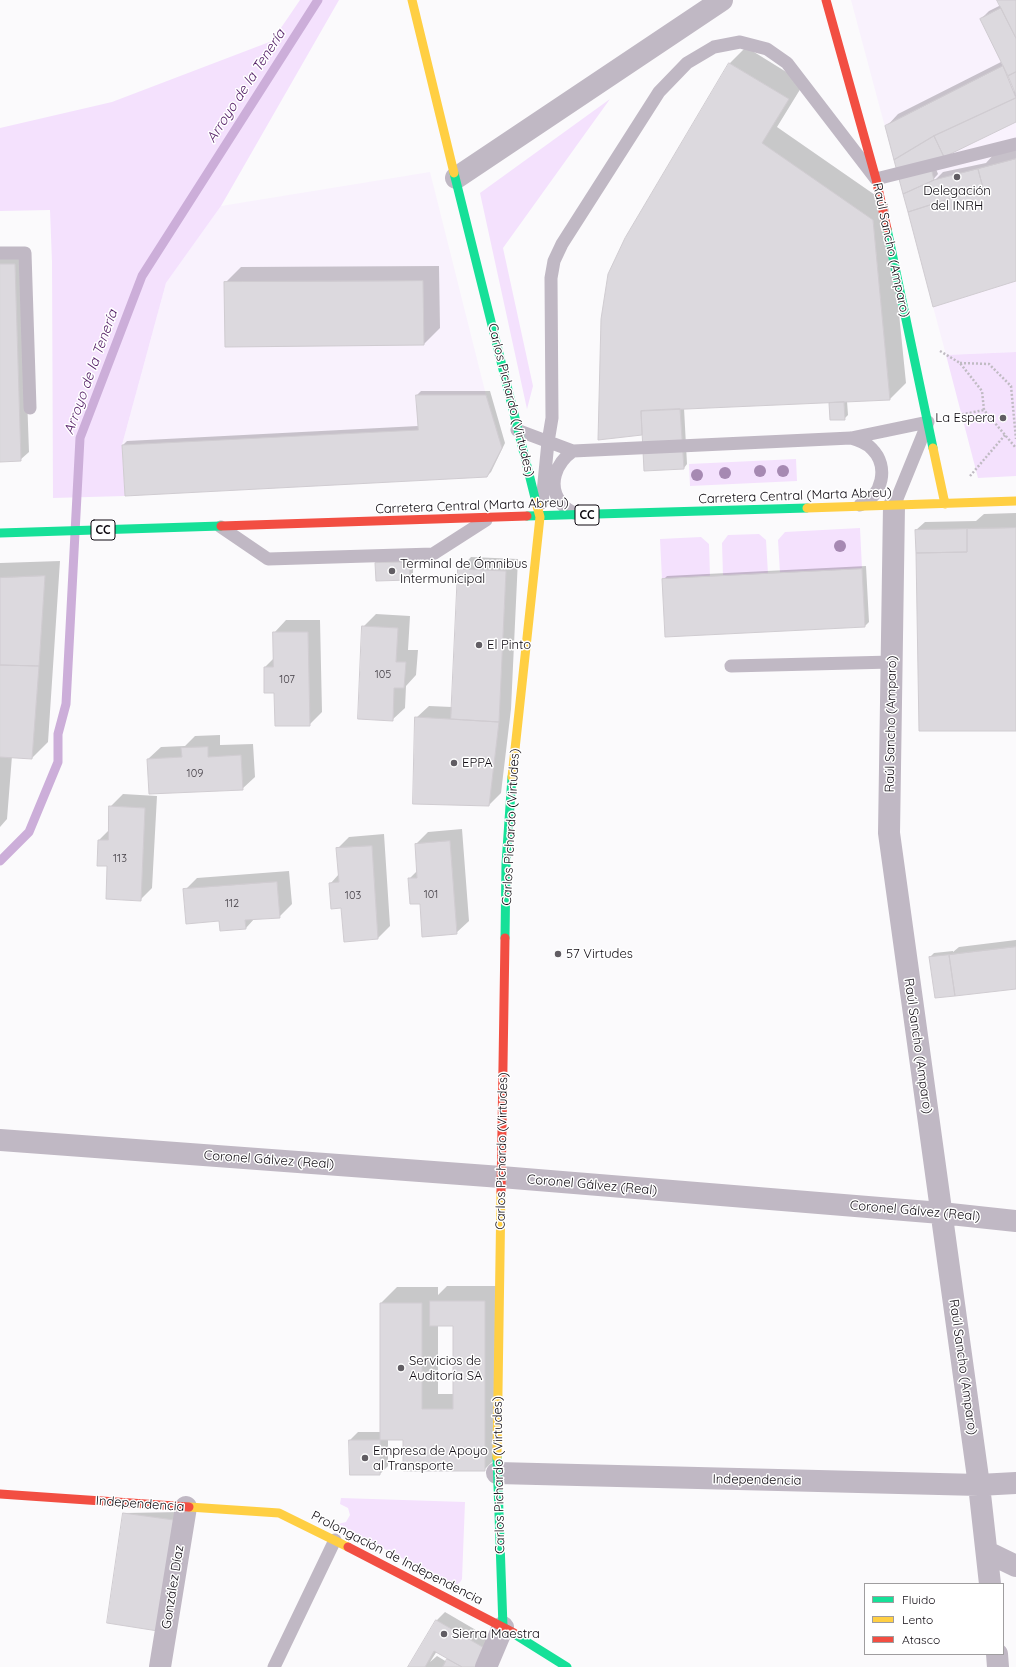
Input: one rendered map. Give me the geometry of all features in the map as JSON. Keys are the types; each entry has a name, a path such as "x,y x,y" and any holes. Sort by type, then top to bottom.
{"street":[{"name":"Carlos Pichardo (Virtudes)","path":"412,0 517,430 540,517 510,797 506,864 497,1473 503,1627 486,1667"},
{"path":"456,178 722,0"},
{"name":"Raúl Sancho (Amparo)","path":"826,0 876,179 945,504"},
{"name":"Carretera Central (Marta Abreu)","path":"0,533 1016,502"},
{"name":"Raúl Sancho (Amparo)","path":"894,506 889,833 979,1486 990,1583"},
{"name":"Coronel Gálvez (Real)","path":"0,1140 502,1177 941,1213 1016,1221"},
{"name":"Independencia","path":"497,1473 979,1486 1016,1483"},
{"name":"Independencia","path":"0,1494 279,1513"},
{"name":"González Díaz","path":"160,1667 186,1507"},
{"name":"Prolongación de Independencia","path":"279,1513 335,1540 503,1627 569,1664"},
{"path":"987,1552 1016,1566"},
{"path":"997,1655 998,1667"}],"lane":[{"path":"540,517 552,418 552,278 554,261 562,244 660,92 687,63 714,47 740,42 767,49 787,63 876,179 1016,144"},
{"path":"0,253 25,253 30,408"},
{"path":"517,430 573,451 851,438 928,422"},
{"path":"894,506 928,422"},
{"path":"850,507 862,504 871,498 878,490 882,479 882,467 872,448 862,441 851,438"},
{"path":"573,451 565,456 558,466 554,476 554,488 558,498 565,508 574,514 584,515"},
{"path":"219,526 268,558 433,554 488,518"},
{"path":"731,666 892,662"},
{"path":"274,1667 335,1540"}],"path":[{"path":"910,334 960,363 982,391 984,410 1016,448"},
{"path":"960,363 989,364 1011,386 1016,439"},
{"path":"928,422 984,410"},
{"path":"945,504 1005,435"}],"shaded area":[{"path":"300,0 339,0 221,206 166,283 122,445 125,496 53,498 52,262 50,210 0,211 0,128 112,102 272,41"},
{"name":"Delegación del INRH","path":"851,0 1016,0 1016,352 946,355"},
{"path":"610,99 503,248 533,386 527,409 480,193"},
{"path":"430,172 486,395 502,448 487,477 125,496 122,445 166,283 221,206"},
{"path":"1016,352 1016,476 978,478 946,355"},
{"path":"796,459 797,481 690,486 689,464"},
{"path":"860,528 862,569 780,573 778,540 785,532"},
{"path":"759,534 766,540 768,574 723,576 722,543 728,535"},
{"path":"701,537 709,544 710,576 662,579 660,539"},
{"path":"341,1498 465,1502 461,1581 457,1584 450,1584 338,1524 346,1522 350,1515 348,1508 340,1504"}],"building":[{"path":"997,0 1016,0 1016,38"},
{"path":"1001,8 1016,38 1016,72 1008,76 980,19"},
{"path":"729,63 789,99 762,143 873,220 890,400 641,411 642,435 598,440 601,319 608,274 625,238"},
{"path":"1003,66 1016,98 934,136 894,160 885,126"},
{"path":"1016,72 1016,95 1008,76"},
{"path":"1016,98 1016,122 944,157 934,136"},
{"path":"934,136 944,157 930,164 934,180 903,194 894,160"},
{"path":"1016,159 1016,281 933,307 908,212 983,188 978,169"},
{"path":"978,169 983,188 908,212 903,194 934,180"},
{"path":"0,264 15,264 21,461 0,462"},
{"path":"423,281 424,345 225,347 224,282"},
{"path":"416,395 486,395 502,448 487,477 125,496 122,445 418,430"},
{"path":"844,402 845,420 830,420 829,403"},
{"path":"680,409 684,469 644,471 641,411"},
{"path":"1016,528 1016,731 919,731 916,553 967,552 967,529"},
{"path":"967,529 967,552 916,553 915,530"},
{"name":"Terminal de Ómnibus Intermunicipal","path":"409,562 410,580 376,581 375,563"},
{"name":"El Pinto","path":"458,569 506,571 499,722 451,719"},
{"path":"862,569 865,627 665,637 662,579"},
{"path":"45,576 39,666 0,665 0,578"},
{"path":"362,626 398,628 396,662 406,662 404,688 394,688 393,721 358,719"},
{"path":"273,632 308,632 310,726 275,726 274,693 264,693 264,667 273,667"},
{"path":"0,665 39,666 32,759 0,757"},
{"name":"EPPA","path":"415,717 499,722 489,806 413,804"},
{"path":"208,747 208,757 241,755 243,790 149,794 147,759 182,757 181,748"},
{"path":"109,806 145,808 141,901 106,899 107,866 97,866 98,840 108,840"},
{"path":"450,841 457,934 422,937 420,904 410,904 408,878 417,878 415,844"},
{"path":"372,846 378,939 344,942 341,908 331,909 329,883 339,882 336,848"},
{"path":"277,882 280,918 245,920 246,929 220,931 219,921 186,924 183,889"},
{"path":"1016,947 1016,989 955,996 949,955"},
{"path":"949,955 955,996 935,998 929,957"},
{"name":"Servicios de Auditoría SA","path":"430,1301 485,1301 485,1471 403,1471 403,1440 380,1440 380,1303 422,1303 422,1409 453,1409 453,1326 430,1326"},
{"name":"Empresa de Apoyo al Transporte","path":"349,1440 380,1440 380,1475 350,1475"},
{"path":"123,1513 174,1520 158,1631 107,1623"},
{"name":"Sierra Maestra","path":"436,1620 486,1649 475,1667 462,1667 434,1651 425,1667 408,1667"},
{"path":"447,1659 462,1667 443,1667"}],"waterway":[{"name":"Arroyo de la Tenería","path":"0,861 29,832 58,762 58,734 66,704 80,438 142,276 318,0"}],"traffic: fast":[{"path":"454,173 536,502"},
{"path":"887,229 933,448"},
{"path":"527,516 807,508"},
{"path":"0,533 221,526"},
{"path":"505,938 506,864 512,777"},
{"path":"497,1457 503,1627 567,1667"}],"traffic: slow":[{"path":"412,0 454,173"},
{"path":"933,448 945,504"},
{"path":"807,508 1016,501"},
{"path":"512,777 540,517 536,502"},
{"path":"497,1457 501,1192"},
{"path":"189,1507 279,1513 348,1547"}],"traffic: jam":[{"path":"826,0 876,179 887,229"},
{"path":"221,526 527,516"},
{"path":"501,1192 505,938"},
{"path":"0,1494 189,1507"},
{"path":"348,1547 514,1633"}],"place":[{"name":"Delegación del INRH","path":"957,177"},
{"name":"La Espera","path":"1003,418"},
{"name":"Terminal de Ómnibus Intermunicipal","path":"392,571"},
{"name":"El Pinto","path":"479,645"},
{"name":"EPPA","path":"454,763"},
{"name":"57 Virtudes","path":"558,954"},
{"name":"Servicios de Auditoría SA","path":"401,1368"},
{"name":"Empresa de Apoyo al Transporte","path":"365,1458"},
{"name":"Sierra Maestra","path":"444,1634"}]}
